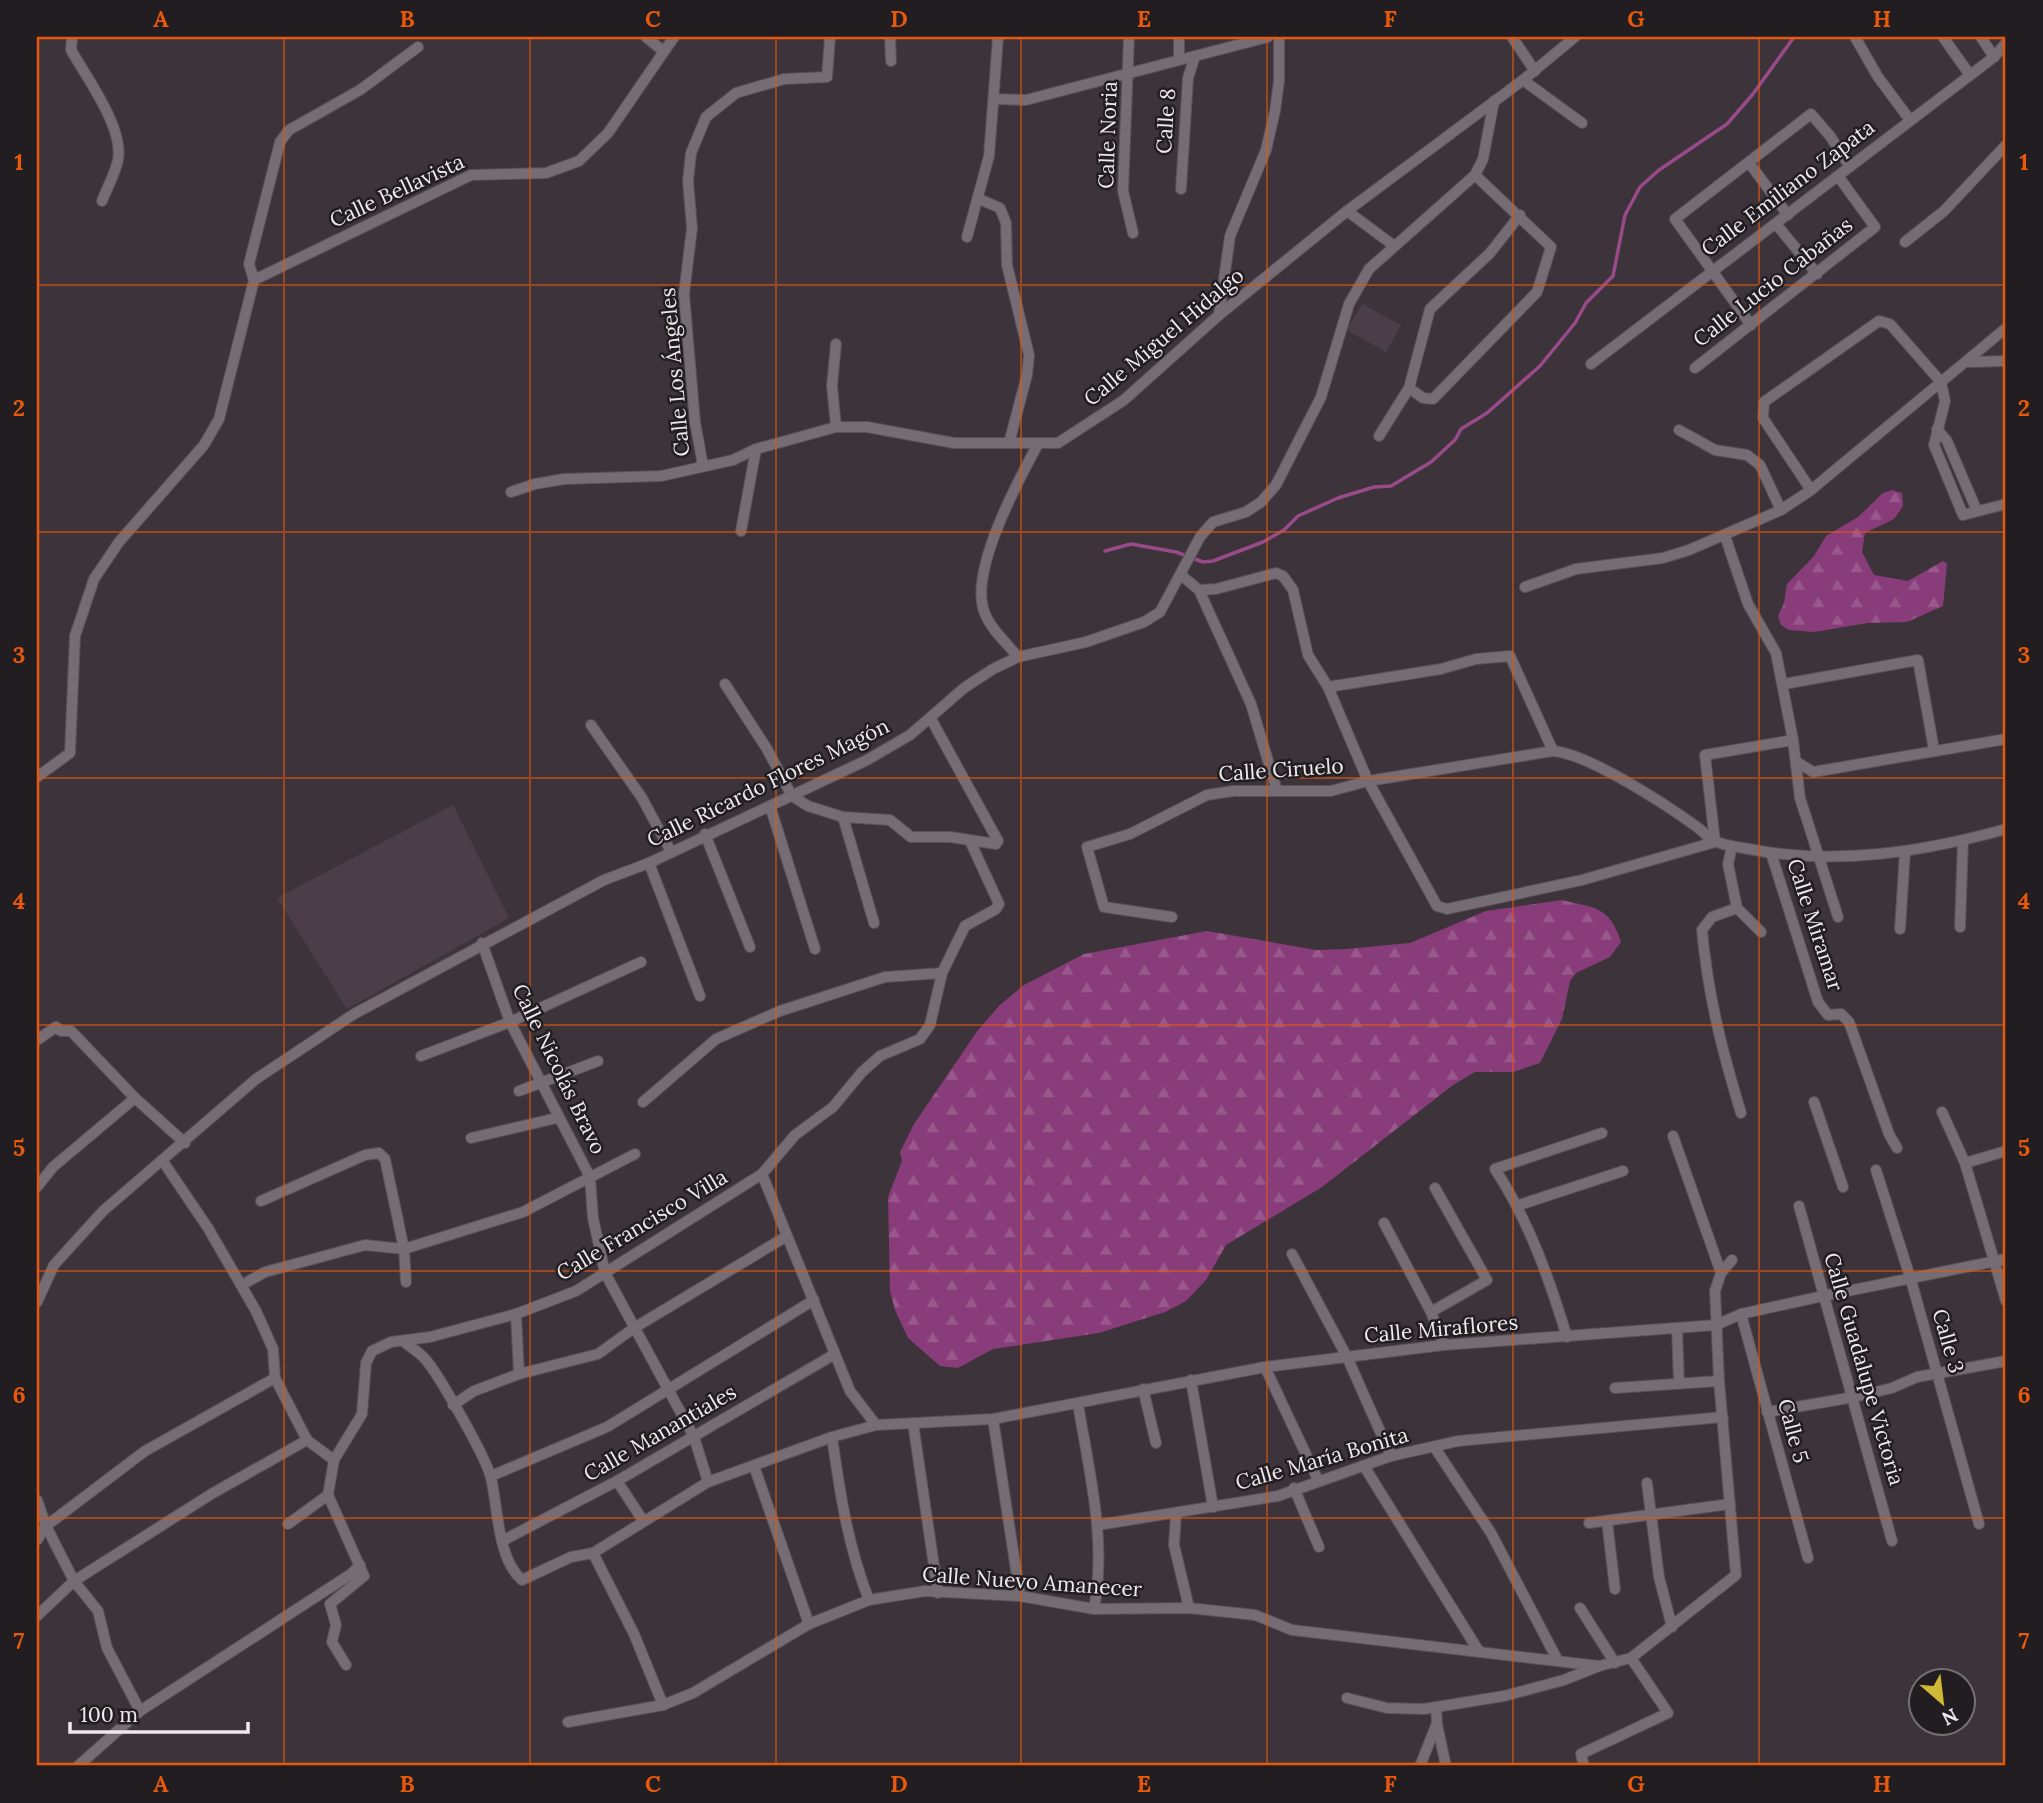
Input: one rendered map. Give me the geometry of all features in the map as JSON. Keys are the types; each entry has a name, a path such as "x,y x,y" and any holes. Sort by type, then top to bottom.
{"street":[{"path":"72,37 71,50 112,123 116,139 119,158 102,201"},
{"path":"646,37 663,51"},
{"name":"Calle Bellavista","path":"254,280 471,175 546,173 579,161 608,133 674,37"},
{"name":"Calle Los Ángeles","path":"703,466 695,422 684,294 692,228 688,181 691,153 706,117 736,93 784,79 827,76 830,37"},
{"path":"890,37 891,61"},
{"path":"967,237 989,156 998,37"},
{"name":"Calle Noria","path":"1129,37 1130,74 1123,191 1133,233"},
{"name":"Calle 8","path":"1179,37 1179,60"},
{"path":"994,99 1026,100 1268,37"},
{"path":"1219,315 1230,236 1266,150 1275,111 1279,81 1279,37"},
{"path":"1513,37 1535,71"},
{"name":"Calle Miguel Hidalgo","path":"511,492 554,481 661,476 733,460 756,449 836,427 867,427 954,443 1038,444 1058,443 1070,438 1124,400 1219,315 1347,211 1535,71 1575,37"},
{"path":"1855,37 1878,77 1910,120"},
{"path":"1943,37 1970,75"},
{"path":"1981,37 1994,57"},
{"name":"Calle Emiliano Zapata","path":"1591,364 1994,57 2006,44"},
{"path":"37,777 64,759 72,744 75,636 94,579 119,541 204,445 219,419 254,280 248,264 280,142 289,131 360,90 418,47"},
{"name":"Calle 8","path":"1181,189 1188,78 1195,56"},
{"path":"1523,80 1582,123"},
{"path":"1409,388 1423,398 1433,399 1537,292 1551,247 1520,215 1475,176 1483,159 1494,101"},
{"path":"1751,325 1675,219 1750,164 1811,114 1830,136 1850,167"},
{"path":"1905,242 1944,211 2006,145"},
{"path":"1750,164 1788,215"},
{"name":"Calle Ricardo Flores Magón","path":"37,1302 54,1265 66,1248 162,1160 267,1072 354,1014 482,943 604,880 649,863 670,850 867,760 931,719 964,688 1018,657 1086,642 1144,622 1160,612 1200,537 1213,522 1246,512 1261,502 1276,485 1321,397 1349,304 1369,269 1394,245 1461,192 1475,176"},
{"name":"Calle Lucio Cabañas","path":"1695,368 1875,227 1838,176"},
{"path":"979,199 1000,208 1006,223 1007,265 1029,355 1027,375 1009,443"},
{"path":"1347,211 1394,245"},
{"path":"1379,436 1409,388 1430,309 1489,253 1520,215"},
{"path":"1776,223 1817,274"},
{"path":"1811,490 1763,418 1764,402 1879,321 1890,324 1941,382 1945,401 1934,445 1963,515 2006,503"},
{"path":"1525,587 1576,569 1663,558 1725,536 1781,510 1811,490 1969,362 2006,328"},
{"path":"836,344 832,386 836,427"},
{"path":"1969,362 2006,361"},
{"path":"1679,430 1715,450 1747,455 1760,465 1781,510"},
{"path":"1018,657 988,621 982,606 984,574 1007,500 1038,444"},
{"path":"741,531 756,449"},
{"path":"1725,536 1748,604 1776,653 1797,762 1800,798 1838,917"},
{"path":"1199,590 1216,589 1264,574 1276,573 1283,576 1293,590 1308,655 1328,687 1368,781 1437,906 1447,909 1582,880 1715,842"},
{"path":"1181,575 1199,590 1251,704 1277,791"},
{"path":"1328,687 1441,669 1476,659 1510,656 1553,751 1570,752 1697,827 1715,842 1732,846 1771,853 1818,855 1905,852 1963,841 2006,829"},
{"path":"1784,684 1918,660 1934,750"},
{"path":"725,684 767,749 792,796 808,806 844,817 890,820 911,837 996,844 998,841 931,719"},
{"path":"591,725 642,798 670,850"},
{"path":"1797,762 1814,772 2006,739"},
{"path":"1715,842 1705,755 1793,740"},
{"name":"Calle Ciruelo","path":"1172,917 1104,907 1087,847 1130,834 1207,795 1233,791 1331,791 1368,781 1553,751"},
{"path":"1800,798 1814,772"},
{"path":"769,806 815,949"},
{"path":"844,817 874,923"},
{"path":"705,834 750,947"},
{"name":"Calle Francisco Villa","path":"328,1495 334,1460 362,1414 366,1363 372,1351 391,1342 430,1337 516,1314 576,1291 762,1174 795,1135 833,1107 862,1072 880,1056 920,1039 930,1025 942,973 965,926 996,909 999,904 970,841"},
{"path":"1960,927 1963,841"},
{"path":"1732,846 1728,864 1737,908 1761,932"},
{"path":"1900,929 1905,852"},
{"name":"Calle Miramar","path":"1771,853 1818,1002 1828,1015 1841,1014 1849,1022 1897,1148"},
{"path":"649,863 700,996"},
{"path":"1737,908 1712,917 1702,930 1713,1018 1741,1114"},
{"name":"Calle Nicolás Bravo","path":"482,943 510,1022 557,1118 590,1177 593,1218 605,1273 694,1437 708,1482"},
{"path":"421,1056 510,1022 642,962"},
{"path":"643,1102 716,1039 780,1011 885,977 942,973"},
{"path":"38,1038 56,1027 61,1031 71,1031 135,1098 185,1143"},
{"path":"519,1091 598,1061"},
{"path":"37,1187 53,1167 135,1098"},
{"path":"1814,1102 1843,1187"},
{"path":"1942,1112 1965,1163 2001,1260 2006,1301"},
{"path":"471,1138 557,1118"},
{"path":"1567,1337 1552,1286 1519,1205 1495,1169 1602,1133"},
{"path":"1673,1136 1721,1273"},
{"path":"1965,1163 2006,1151"},
{"path":"261,1201 365,1155 379,1153 385,1158 404,1249 406,1282"},
{"path":"242,1285 265,1272 365,1245 404,1249 523,1212 635,1154"},
{"path":"162,1160 242,1285 274,1349 275,1378 307,1440 334,1460"},
{"name":"Calle 3","path":"1876,1170 1911,1280 1979,1524"},
{"path":"1519,1205 1623,1171"},
{"path":"762,1174 850,1391 876,1424"},
{"path":"1431,1312 1487,1280 1435,1188"},
{"name":"Calle Guadalupe Victoria","path":"1799,1206 1892,1541"},
{"path":"1384,1223 1431,1312 1444,1345"},
{"path":"453,1405 474,1391 519,1374 584,1360 598,1354 634,1328 787,1236"},
{"path":"1292,1254 1346,1357 1391,1456"},
{"path":"1347,1699 1387,1708 1436,1707 1504,1696 1564,1681 1600,1666 1631,1658 1736,1575 1719,1381 1715,1291 1721,1273 1732,1260"},
{"name":"Calle Miraflores","path":"502,1541 516,1575 522,1580 571,1557 593,1553 642,1519 708,1482 876,1424 993,1419 1265,1367 1444,1345 1716,1325 1741,1314 2001,1260"},
{"path":"491,1476 607,1427 814,1300"},
{"path":"516,1314 519,1374"},
{"name":"Calle 5","path":"1741,1314 1808,1558"},
{"path":"1677,1328 1679,1383"},
{"path":"425,1359 430,1337"},
{"path":"404,1342 425,1359 491,1476 493,1507 502,1541"},
{"name":"Calle Manantiales","path":"502,1541 617,1481 835,1354"},
{"path":"1767,1412 1854,1397 1937,1373 2006,1361"},
{"path":"1265,1367 1318,1480"},
{"path":"37,1540 46,1526 145,1451 275,1378"},
{"path":"1191,1380 1213,1507"},
{"path":"1615,1388 1719,1381"},
{"path":"1143,1389 1156,1443"},
{"path":"1078,1404 1098,1525 1098,1588 1094,1609"},
{"name":"Calle María Bonita","path":"1098,1525 1269,1498 1391,1456 1458,1441 1723,1417"},
{"path":"993,1419 1020,1596"},
{"path":"914,1423 938,1593"},
{"path":"832,1437 855,1566 869,1600"},
{"path":"37,1616 74,1581 213,1493 307,1440"},
{"path":"1435,1448 1492,1533 1557,1659"},
{"path":"754,1466 809,1624"},
{"path":"1364,1466 1478,1650"},
{"path":"617,1481 642,1519"},
{"path":"1647,1483 1659,1577 1672,1627"},
{"path":"1294,1488 1319,1547"},
{"path":"288,1524 328,1495 360,1564 364,1576 330,1604 336,1625 332,1642 346,1665"},
{"path":"37,1500 46,1526 74,1581 98,1611 107,1648 140,1711"},
{"path":"1589,1523 1730,1504"},
{"path":"1176,1513 1174,1545 1189,1608"},
{"path":"1607,1521 1615,1589"},
{"path":"593,1553 634,1634 663,1705"},
{"path":"78,1766 140,1711 351,1574 360,1564"},
{"name":"Calle Nuevo Amanecer","path":"568,1722 663,1705 693,1693 809,1624 869,1600 925,1591 1020,1596 1094,1609 1189,1608 1255,1615 1292,1630 1600,1666"},
{"path":"1580,1608 1615,1663"},
{"path":"1584,1766 1581,1754 1668,1713 1631,1658"},
{"path":"1436,1707 1446,1766"},
{"path":"1420,1766 1437,1723"}],"shaded area":[{"path":"1362,304 1401,325 1386,352 1347,330"},
{"path":"453,805 509,918 347,1009 277,898"}],"green space":[{"path":"1892,490 1902,493 1903,506 1894,519 1865,533 1862,552 1874,575 1908,581 1943,561 1947,564 1943,606 1907,622 1868,623 1814,632 1789,630 1781,625 1778,616 1784,603 1787,584 1814,556 1826,536 1858,517 1883,493"},
{"path":"1562,900 1592,907 1606,915 1617,930 1621,942 1610,957 1576,973 1570,981 1562,1019 1540,1063 1513,1072 1475,1072 1453,1085 1322,1187 1226,1245 1206,1280 1186,1301 1165,1312 1099,1333 993,1349 958,1368 940,1366 908,1338 895,1310 890,1291 888,1197 902,1161 900,1152 914,1124 978,1030 1000,1005 1024,985 1084,954 1207,931 1316,950 1346,949 1410,943 1486,911"}],"waterway":[{"path":"1105,551 1131,544 1176,552 1203,562 1213,561 1263,542 1284,530 1298,516 1338,498 1374,487 1391,486 1431,462 1455,440 1461,429 1487,413 1540,366 1575,323 1586,303 1613,276 1625,215 1640,187 1659,170 1727,124 1753,94 1794,37"}]}
